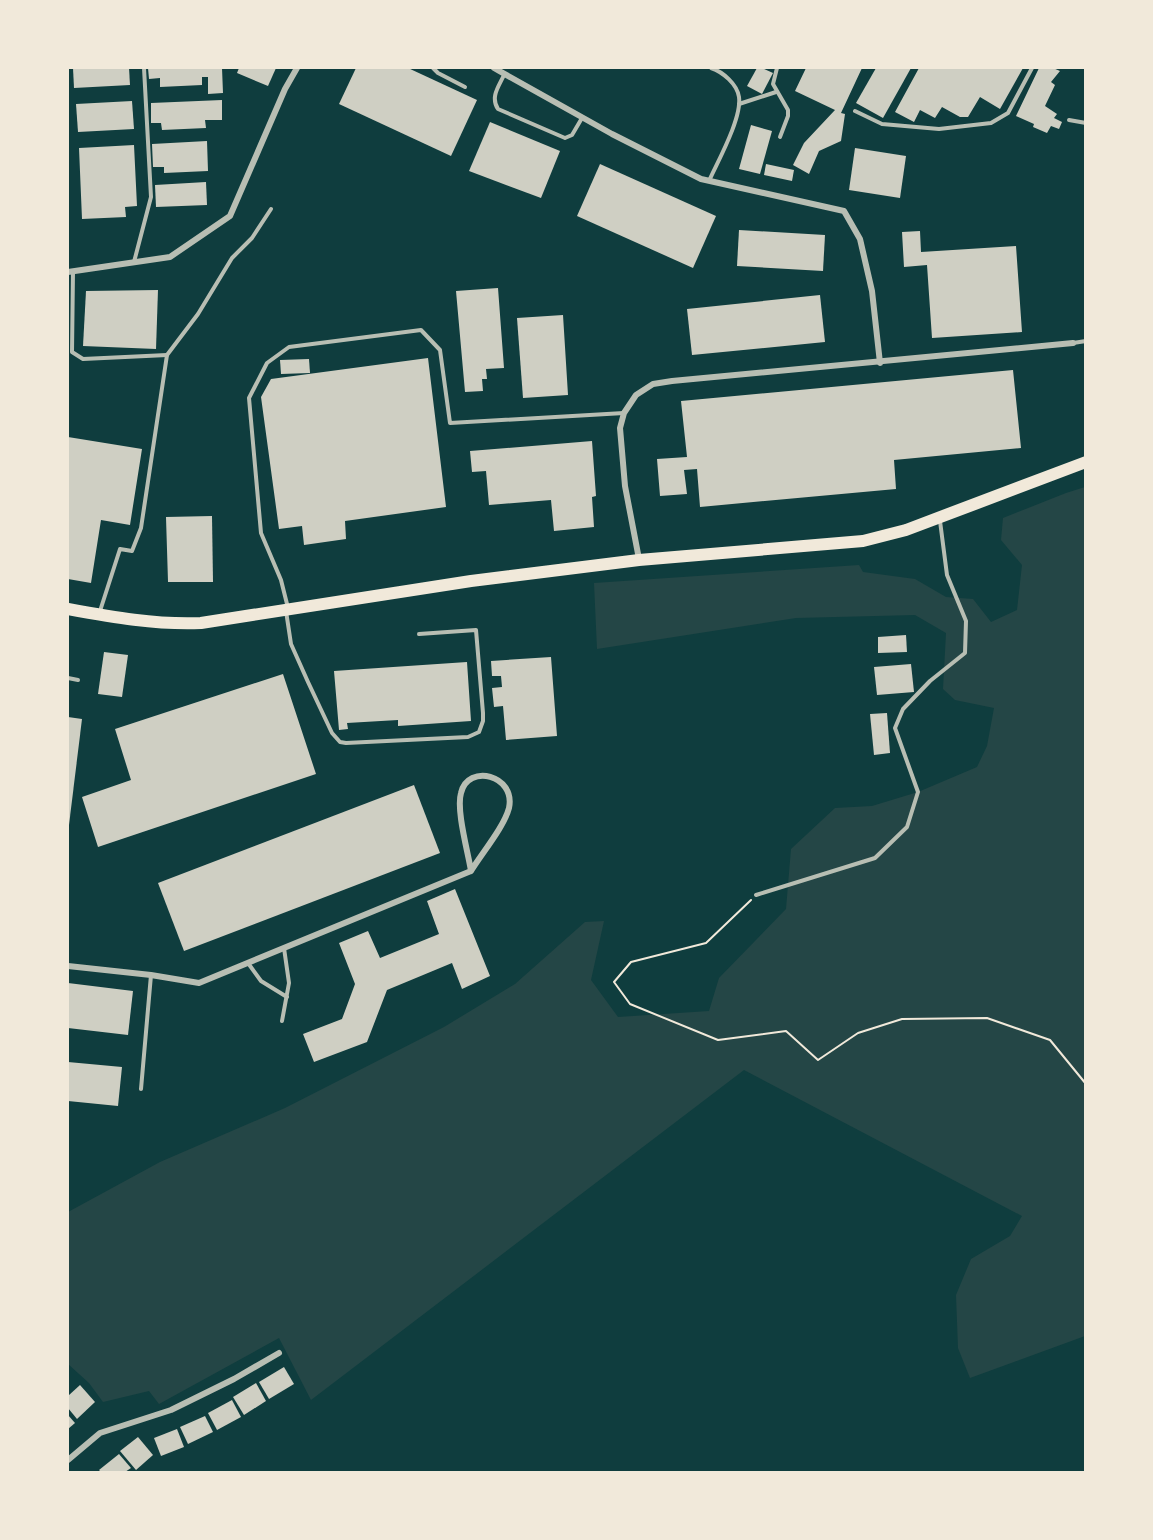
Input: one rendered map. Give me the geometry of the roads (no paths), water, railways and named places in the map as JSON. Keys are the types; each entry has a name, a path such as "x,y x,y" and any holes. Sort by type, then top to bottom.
{"highway":[{"path":"68,609 181,624 287,611 471,581 639,560 863,542 906,530 1086,462"}],"street":[{"path":"70,272 170,257 230,216 285,89 297,68"},
{"path":"494,68 582,118 701,179 844,211 860,238 872,291 880,363"},
{"path":"639,560 625,486 621,428 624,413 636,395 653,384 1072,343"},
{"path":"68,966 199,983 471,871 505,820 509,804 508,789 498,778 483,774 468,781 461,793 461,818 471,871"},
{"path":"68,1460 100,1433 171,1410 234,1379 279,1353"}],"lane":[{"path":"134,262 151,197 144,68"},
{"path":"433,68 465,87"},
{"path":"709,180 723,153 738,113 739,96 732,83 711,68"},
{"path":"777,68 773,84 788,110 780,137"},
{"path":"855,111 882,124 939,129 992,123 1008,113 1032,68"},
{"path":"505,74 494,96 494,103 498,108 565,138 572,135 582,118"},
{"path":"738,104 776,92"},
{"path":"1069,120 1086,123"},
{"path":"98,614 120,549 132,551 141,528 167,355 198,314 231,258 252,238 271,209"},
{"path":"70,272 72,352 82,359 167,355"},
{"path":"419,634 476,630 483,713 482,727 479,732 468,737 340,742 332,734 291,644 281,580 261,533 249,398 267,363 289,346 421,330 440,350 450,423 624,413"},
{"path":"1072,343 1086,341"},
{"path":"756,895 875,858 907,827 918,792 895,728 903,709 930,681 965,653 966,621 947,575 939,518"},
{"path":"68,678 78,680"},
{"path":"282,1021 289,982 284,948"},
{"path":"248,963 261,981 287,998"},
{"path":"141,1089 151,975"}]}
